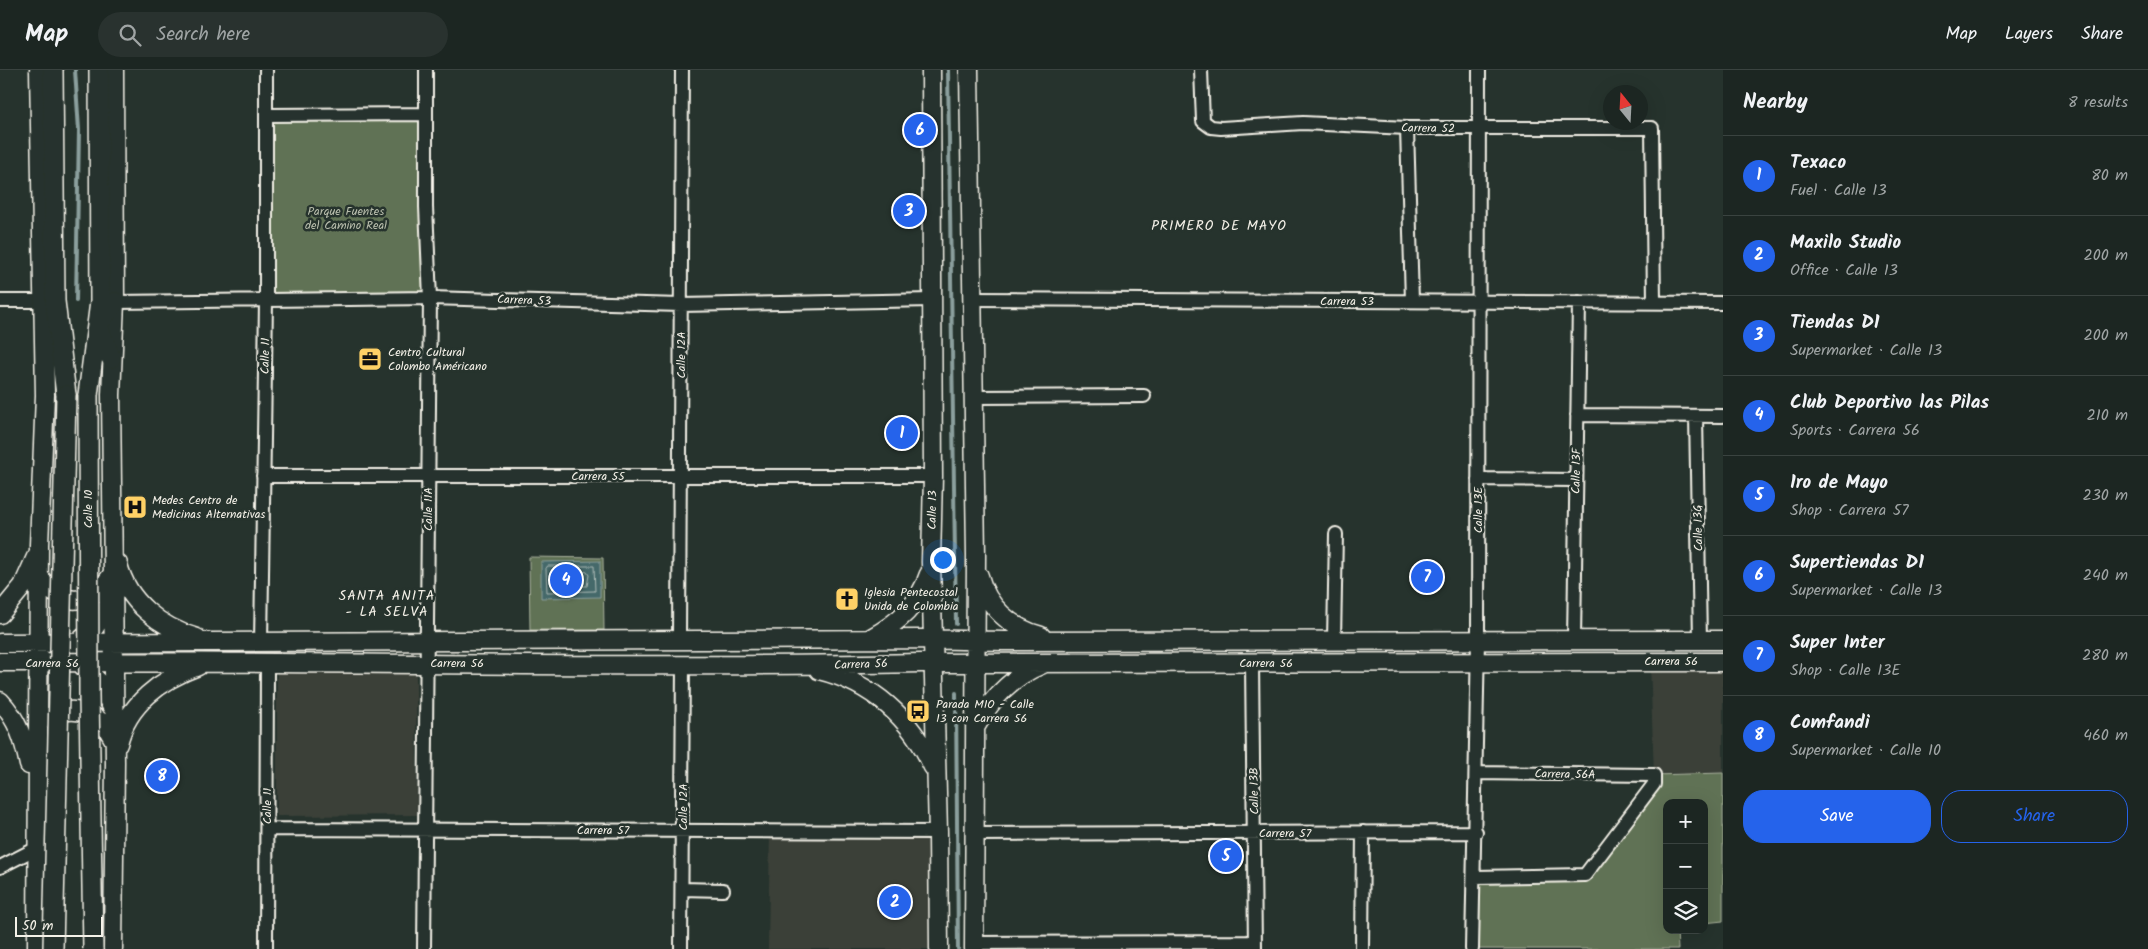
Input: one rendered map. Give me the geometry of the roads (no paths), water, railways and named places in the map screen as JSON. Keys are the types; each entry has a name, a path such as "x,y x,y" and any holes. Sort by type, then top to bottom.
{"main road":[{"name":"Calle 10","path":"53,70 47,131 49,301 66,395 53,949"},
{"name":"Calle 10","path":"93,949 88,695 88,395 100,302 99,70"},
{"path":"111,358 98,325 116,302"}],"street":[{"name":"Calle 10","path":"38,70 47,131"},
{"name":"Calle 10","path":"113,949 115,762 111,358 116,302 114,70"},
{"name":"Calle 11","path":"261,643 266,301 266,70"},
{"name":"Calle 11A","path":"424,949 430,298 426,207 426,70"},
{"name":"Calle 12A","path":"679,640 682,70"},
{"name":"Calle 13","path":"931,70 933,476 931,562 939,949"},
{"path":"969,70 972,397 976,555 974,946 1255,946"},
{"name":"Carrera 52","path":"1201,70 1201,110 1205,124 1220,128 1303,123 1407,128 1652,128 1654,302"},
{"name":"Calle 13E","path":"1472,949 1476,832 1478,640 1479,70"},
{"path":"266,115 425,114"},
{"path":"1407,128 1412,301"},
{"name":"Carrera 53","path":"116,302 430,298 681,305 932,300"},
{"name":"Carrera 53","path":"971,299 1723,303"},
{"path":"0,301 49,301"},
{"name":"Calle 10","path":"37,949 39,545 49,301"},
{"name":"Calle 13F","path":"1574,640 1578,302"},
{"path":"972,397 1144,396"},
{"path":"1577,415 1723,416"},
{"name":"Calle 13G","path":"1696,416 1700,640"},
{"name":"Carrera 55","path":"263,476 933,476"},
{"path":"1478,479 1576,480"},
{"path":"1334,640 1336,534"},
{"path":"0,614 23,586 33,566 39,545"},
{"path":"113,545 119,569 128,591 142,608 178,632 198,638 234,643"},
{"path":"976,555 982,586 996,609 1009,621 1024,630 1059,641"},
{"path":"869,639 894,625 914,605 924,589 931,562"},
{"path":"39,576 46,587 57,595 69,599 83,599 95,594 105,586 113,573"},
{"path":"37,720 48,682 95,627 114,593"},
{"path":"39,594 43,610 50,625 71,653 99,682 108,696 114,713"},
{"name":"Carrera 56","path":"71,653 114,643 869,639 1059,641 1723,640"},
{"name":"Carrera 56","path":"0,643 38,644 114,663 683,664 794,666 975,662 1723,662"},
{"path":"38,662 71,653"},
{"name":"Carrera 56","path":"0,662 38,662"},
{"path":"976,727 990,703 1008,684 1046,662"},
{"path":"115,762 118,741 128,720 141,702 157,686 176,674 198,666 220,663"},
{"name":"Calle 11","path":"266,663 266,949"},
{"name":"Calle 13B","path":"1252,663 1255,946"},
{"name":"Calle 12A","path":"681,949 683,664"},
{"path":"794,666 821,670 847,678 884,701 914,732 926,750 936,773"},
{"path":"0,701 14,718 24,741 37,802"},
{"path":"37,720 53,714 74,710 94,716 109,730 114,740"},
{"name":"Carrera 56A","path":"1475,877 1585,875 1654,784 1654,775 1476,773"},
{"name":"Carrera 57","path":"267,829 938,832"},
{"path":"1362,949 1363,832"},
{"name":"Carrera 57","path":"974,834 1476,832"},
{"path":"0,867 39,846"},
{"path":"682,889 722,890"}],"water":[{"path":"600,561 600,597 541,598 541,562"}],"waterway":[{"path":"75,70 79,130 76,301"},
{"path":"948,70 956,624"},
{"path":"956,693 958,949"}],"place":[{"name":"Supertiendas D1","path":"920,130"},
{"name":"Tiendas D1","path":"909,211"},
{"name":"Centro Cultural Colombo Américano","path":"370,359"},
{"name":"Texaco","path":"902,433"},
{"name":"Medes Centro de Medicinas Alternativas","path":"135,507"},
{"name":"Super Inter","path":"1427,577"},
{"name":"Club Deportivo las Pilas","path":"566,580"},
{"name":"Iglesia Pentecostal Unida de Colombia","path":"847,599"},
{"name":"Parada MIO - Calle 13 con Carrera 56","path":"918,711"},
{"name":"Comfandi","path":"162,776"},
{"name":"1ro de Mayo","path":"1226,856"},
{"name":"Maxilo Studio","path":"895,902"}],"district":[{"name":"PRIMERO DE MAYO","path":"1219,225"},
{"name":"SANTA ANITA - LA SELVA","path":"387,604"}],"park label":[{"name":"Parque Fuentes del Camino Real","path":"346,218"}]}
